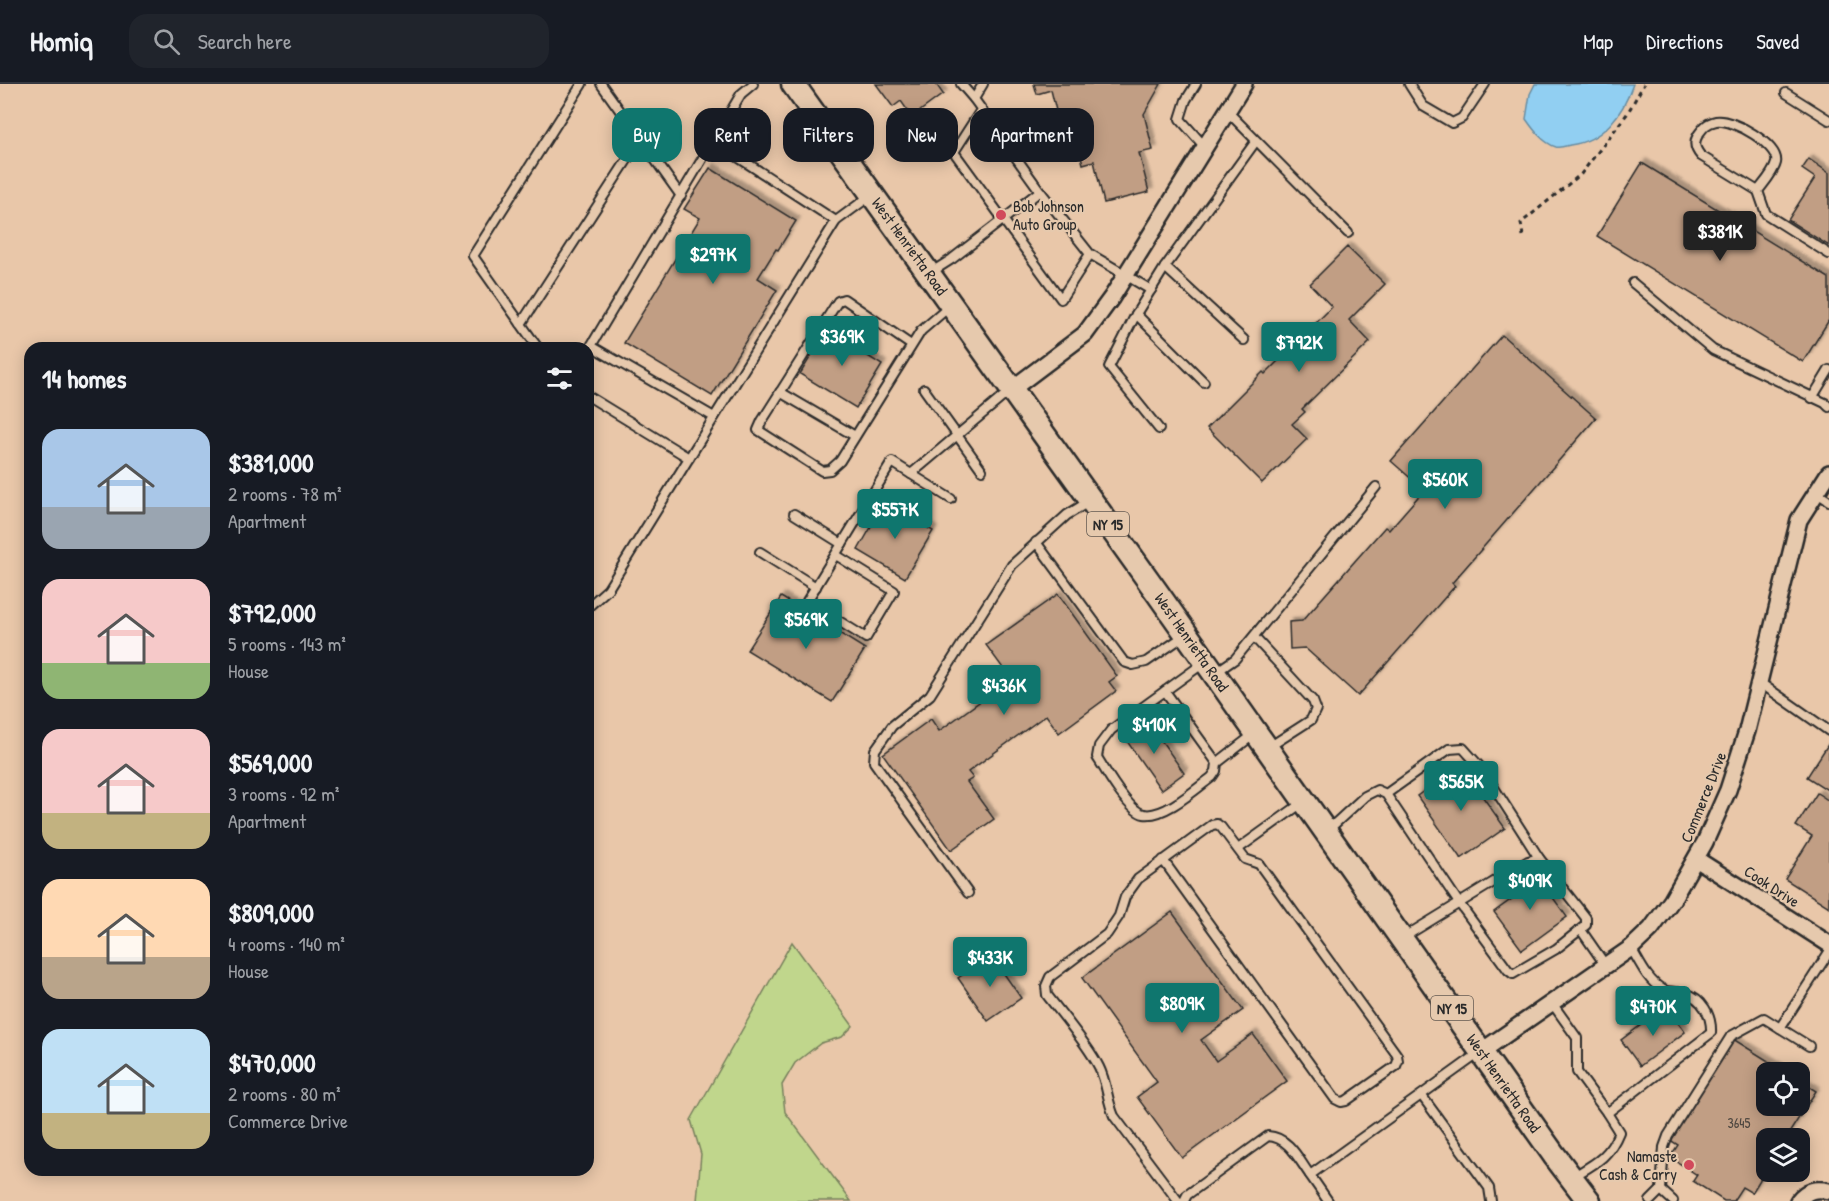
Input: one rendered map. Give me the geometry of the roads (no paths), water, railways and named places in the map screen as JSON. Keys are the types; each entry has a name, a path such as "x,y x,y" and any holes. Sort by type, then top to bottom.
{"main road":[{"name":"West Henrietta Road","path":"793,84 1589,1201"}],"street":[{"path":"1012,389 1085,334 1125,275 1244,84"},
{"name":"Commerce Drive","path":"1482,1051 1631,948 1651,929 1672,900 1696,859 1728,790 1747,731 1799,520 1823,497 1829,473"},
{"name":"Cook Drive","path":"1696,859 1829,944"},
{"path":"1798,1201 1806,1192 1815,1189 1829,1191"}],"lane":[{"path":"534,342 473,256 582,84"},
{"path":"601,84 618,108"},
{"path":"733,108 741,94 753,84"},
{"path":"961,84 980,108"},
{"path":"974,99 983,84"},
{"path":"1197,84 1186,100 1180,119 1205,147"},
{"path":"1408,84 1423,106 1452,123 1462,118 1485,84"},
{"path":"1785,93 1829,120"},
{"path":"1227,111 1348,233"},
{"path":"1758,190 1776,165 1776,156 1771,146 1727,121 1716,121 1705,125 1695,140 1695,150 1701,156 1758,190 1766,214 1829,254"},
{"path":"970,127 954,152 1060,299 1090,254"},
{"path":"1159,429 1109,368 1136,314 1165,267 1256,141"},
{"path":"521,324 626,162"},
{"path":"656,162 681,196"},
{"path":"594,342 701,162"},
{"path":"746,162 836,221"},
{"path":"1019,162 1090,254 1151,290"},
{"path":"929,274 1040,191"},
{"path":"594,602 608,589 836,221 872,194"},
{"path":"1165,267 1244,340"},
{"path":"1633,283 1713,350 1829,407"},
{"path":"911,345 844,299 837,301 758,430 822,471 831,470 840,461 921,331 951,305"},
{"path":"1136,314 1204,382"},
{"path":"594,350 714,417"},
{"path":"1812,398 1829,370"},
{"path":"924,389 982,470"},
{"path":"911,474 1012,389"},
{"path":"780,392 855,436"},
{"path":"594,400 689,458"},
{"path":"836,555 894,591 866,638 807,601 892,462 951,500"},
{"path":"1166,691 1217,763 1216,771 1212,777 1174,804 1156,814 1142,814 1134,810 1097,758 1099,746 1111,730 1166,691 1210,667 1235,659 1377,488"},
{"path":"969,893 874,762 875,750 892,726 930,695 1012,565 1067,515 1092,501"},
{"path":"794,514 842,544"},
{"path":"1036,542 1124,662 1133,665 1146,662 1187,634"},
{"path":"760,552 816,587"},
{"path":"1217,763 1262,740 1311,720 1316,710 1313,701 1254,637"},
{"path":"1759,682 1829,731"},
{"path":"1327,831 1365,796 1377,790 1386,794 1460,903 1513,974 1556,949 1586,926 1586,918 1539,858 1482,769 1463,748 1449,749 1386,794"},
{"path":"1238,849 1305,801"},
{"path":"1163,860 1335,1099 1341,1102 1346,1101 1396,1066 1398,1061 1397,1055 1259,864 1245,859 1221,827 1217,824 1212,825 1163,860 1138,879 1125,897 1119,916 1107,934 1050,977 1046,986 1047,995 1098,1065 1105,1081 1107,1101 1114,1116 1178,1201"},
{"path":"1402,938 1528,861 1539,858"},
{"path":"1581,930 1606,966"},
{"path":"1607,1113 1711,1033 1712,1022 1696,998 1683,992 1664,991 1648,979 1631,948"},
{"path":"1780,1028 1829,952"},
{"path":"1552,1003 1577,1038 1577,1072 1618,1132 1612,1148 1598,1162 1571,1177"},
{"path":"1650,1201 1661,1190 1664,1147 1668,1136 1731,1036 1764,1018 1809,1046"},
{"path":"1310,1175 1482,1051"},
{"path":"1422,1096 1489,1188 1491,1201"},
{"path":"1184,1201 1187,1195 1268,1136 1284,1141 1328,1201"},
{"path":"1661,1190 1673,1201"}],"water":[{"path":"1535,84 1633,84 1624,106 1602,132 1582,142 1556,147 1543,139 1526,119 1530,94"}],"place":[{"name":"Bob Johnson Auto Group","path":"1001,215"},
{"name":"Namaste Cash & Carry","path":"1689,1165"}]}
